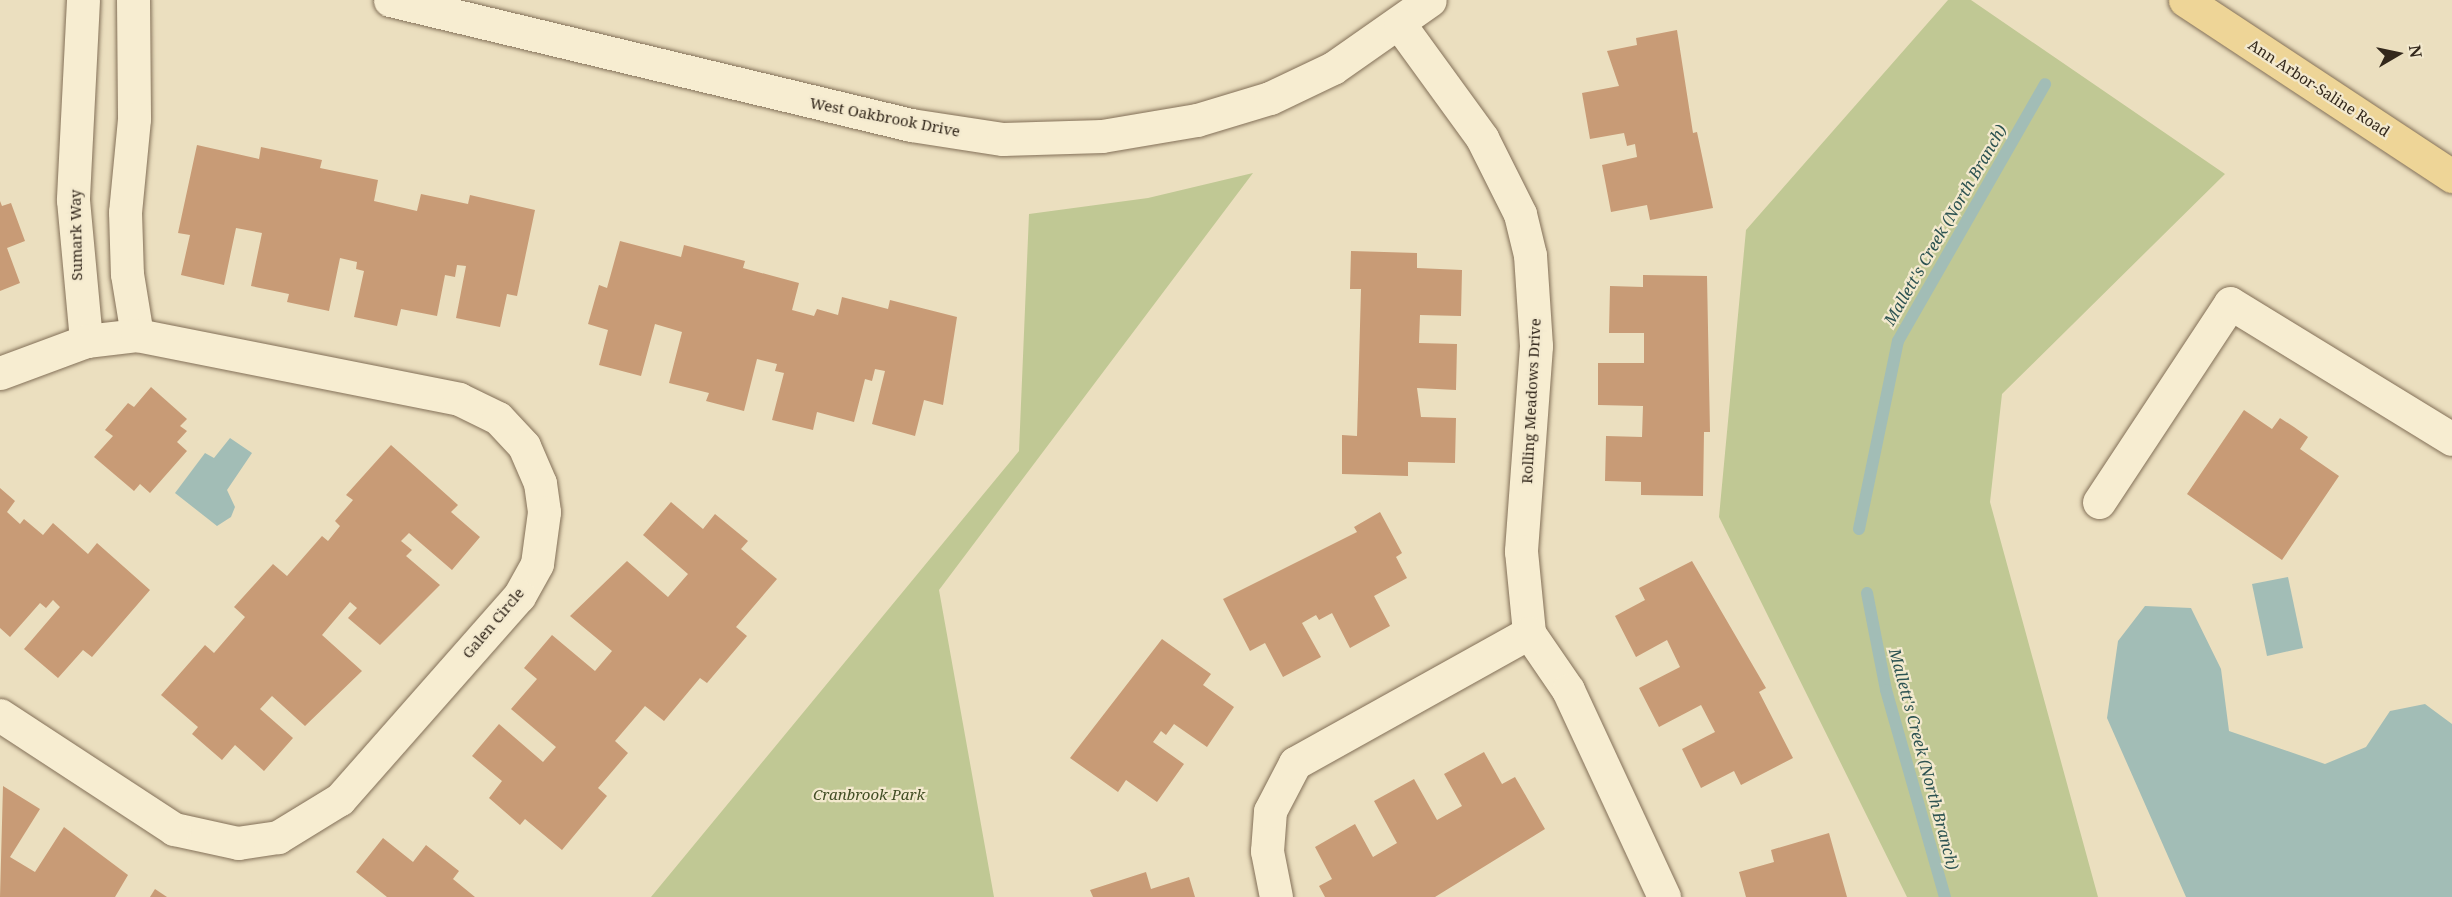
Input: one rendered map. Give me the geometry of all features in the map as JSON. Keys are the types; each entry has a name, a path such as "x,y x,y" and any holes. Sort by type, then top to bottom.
{"main road":[{"name":"Ann Arbor-Saline Road","path":"2186,0 2452,176"}],"street":[{"name":"Sumark Way","path":"83,0 74,200 86,341"},
{"path":"133,0 134,118 125,212 127,274 137,335"},
{"name":"West Oakbrook Drive","path":"390,0 911,125 1003,139 1102,136 1208,117 1281,93 1400,25 1430,0"},
{"name":"Rolling Meadows Drive","path":"1400,25 1482,138 1520,214 1530,255 1536,346 1521,551 1529,633 1568,690 1664,897"},
{"path":"2099,502 2230,303 2323,357 2452,439"},
{"name":"Galen Circle","path":"0,715 174,829 238,843 278,837 340,799 519,596 537,564 544,512 540,483 524,446 498,418 459,399 137,335 86,341"},
{"path":"0,373 86,341"},
{"path":"1276,897 1267,851 1270,811 1295,763 1529,633"}],"green space":[{"path":"1948,0 1971,0 2225,174 2002,394 1990,502 2098,897 1907,897 1719,517 1746,230"},
{"name":"Cranbrook Park","path":"1253,173 939,590 994,897 651,897 1019,451 1029,214 1148,198"}],"water":[{"path":"230,438 252,453 227,490 235,507 231,517 217,526 175,493 205,453 214,458"},
{"path":"2288,577 2303,648 2267,656 2252,584"},
{"path":"2145,606 2191,608 2221,669 2229,731 2325,764 2366,747 2390,711 2425,704 2452,724 2452,897 2186,897 2107,718 2118,641"}],"building":[{"path":"1677,30 1693,133 1697,132 1713,208 1650,220 1647,205 1611,212 1602,165 1637,157 1635,144 1627,146 1624,133 1590,139 1582,93 1619,86 1607,51 1637,45 1636,38"},
{"path":"197,145 259,159 261,147 322,160 320,168 378,180 374,201 417,211 421,194 468,204 470,195 535,210 517,296 507,294 500,327 456,318 466,266 457,265 455,277 445,275 437,316 401,309 397,326 354,317 364,271 356,269 357,262 340,258 329,311 287,302 289,294 251,286 262,233 236,228 224,285 181,275 190,235 178,233"},
{"path":"0,201 2,206 11,203 25,241 7,248 20,283 0,291"},
{"path":"620,241 681,257 684,245 745,261 743,268 799,283 792,310 814,316 817,309 838,315 842,297 888,309 890,300 957,317 943,405 924,400 915,436 872,424 885,371 875,369 872,381 865,379 854,422 817,412 813,430 772,420 784,373 775,371 777,364 757,359 744,411 706,401 709,393 669,383 682,332 655,324 641,376 599,365 608,330 588,324 599,285 607,288"},
{"path":"1351,251 1417,253 1417,268 1462,270 1461,316 1420,315 1419,343 1457,344 1456,390 1417,388 1421,417 1456,418 1455,463 1408,462 1408,476 1342,474 1342,435 1357,436 1361,289 1350,289"},
{"path":"1643,275 1707,276 1710,432 1704,432 1703,496 1641,495 1641,482 1605,481 1606,436 1642,437 1643,406 1598,405 1598,363 1644,363 1644,333 1609,333 1610,286 1643,287"},
{"path":"151,387 187,419 180,426 187,431 177,442 187,451 150,493 140,484 134,491 94,457 113,436 105,430 128,403 134,407"},
{"path":"2244,410 2272,429 2280,418 2294,427 2308,437 2300,449 2339,476 2282,560 2187,494"},
{"path":"391,445 458,505 451,512 480,537 452,570 409,533 401,541 412,550 406,556 440,585 380,645 348,618 357,608 350,602 322,635 362,671 305,726 272,696 260,709 293,738 264,771 235,745 222,760 192,734 198,727 161,695 205,645 214,653 245,617 234,607 273,564 287,576 322,536 328,541 340,526 335,521 353,500 346,495"},
{"path":"0,488 15,501 7,512 20,524 24,519 43,535 53,523 88,554 97,543 150,590 92,657 83,650 58,678 24,649 60,607 53,600 46,608 40,603 10,637 0,628"},
{"path":"671,502 703,529 715,514 748,541 741,549 777,579 736,627 747,636 707,683 700,678 664,721 645,706 615,741 628,753 598,788 607,796 562,850 525,819 520,825 489,798 502,781 472,756 499,724 543,762 556,747 511,709 537,679 524,668 552,635 595,671 612,651 570,616 627,561 668,597 688,574 643,535"},
{"path":"1380,512 1402,553 1396,557 1407,578 1374,596 1390,626 1350,648 1332,613 1319,620 1316,615 1302,623 1321,657 1283,677 1265,643 1250,651 1223,599 1357,532 1354,527"},
{"path":"1692,561 1766,688 1759,692 1793,758 1741,785 1734,771 1701,788 1682,749 1715,732 1701,705 1659,727 1639,688 1680,667 1667,640 1636,657 1615,616 1645,600 1639,588"},
{"path":"1162,639 1211,674 1203,685 1234,707 1207,747 1174,724 1166,735 1161,731 1153,742 1184,764 1157,802 1126,780 1118,792 1070,758"},
{"path":"1484,752 1502,784 1515,777 1545,829 1435,897 1325,897 1319,886 1332,879 1315,847 1355,824 1373,857 1397,843 1374,801 1414,779 1437,820 1462,806 1444,774"},
{"path":"3,786 40,809 10,857 35,872 64,827 128,875 115,897 0,897"},
{"path":"1829,833 1847,897 1746,897 1739,872 1774,862 1771,850"},
{"path":"383,838 413,862 426,845 459,871 453,879 475,897 387,897 356,872"},
{"path":"1146,872 1151,889 1189,877 1195,897 1093,897 1090,890"},
{"path":"155,889 167,897 150,897"}],"waterway":[{"name":"Mallett's Creek (North Branch)","path":"1859,529 1898,341 2045,84"},
{"name":"Mallett's Creek (North Branch)","path":"1867,593 1886,690 1945,897"}]}
